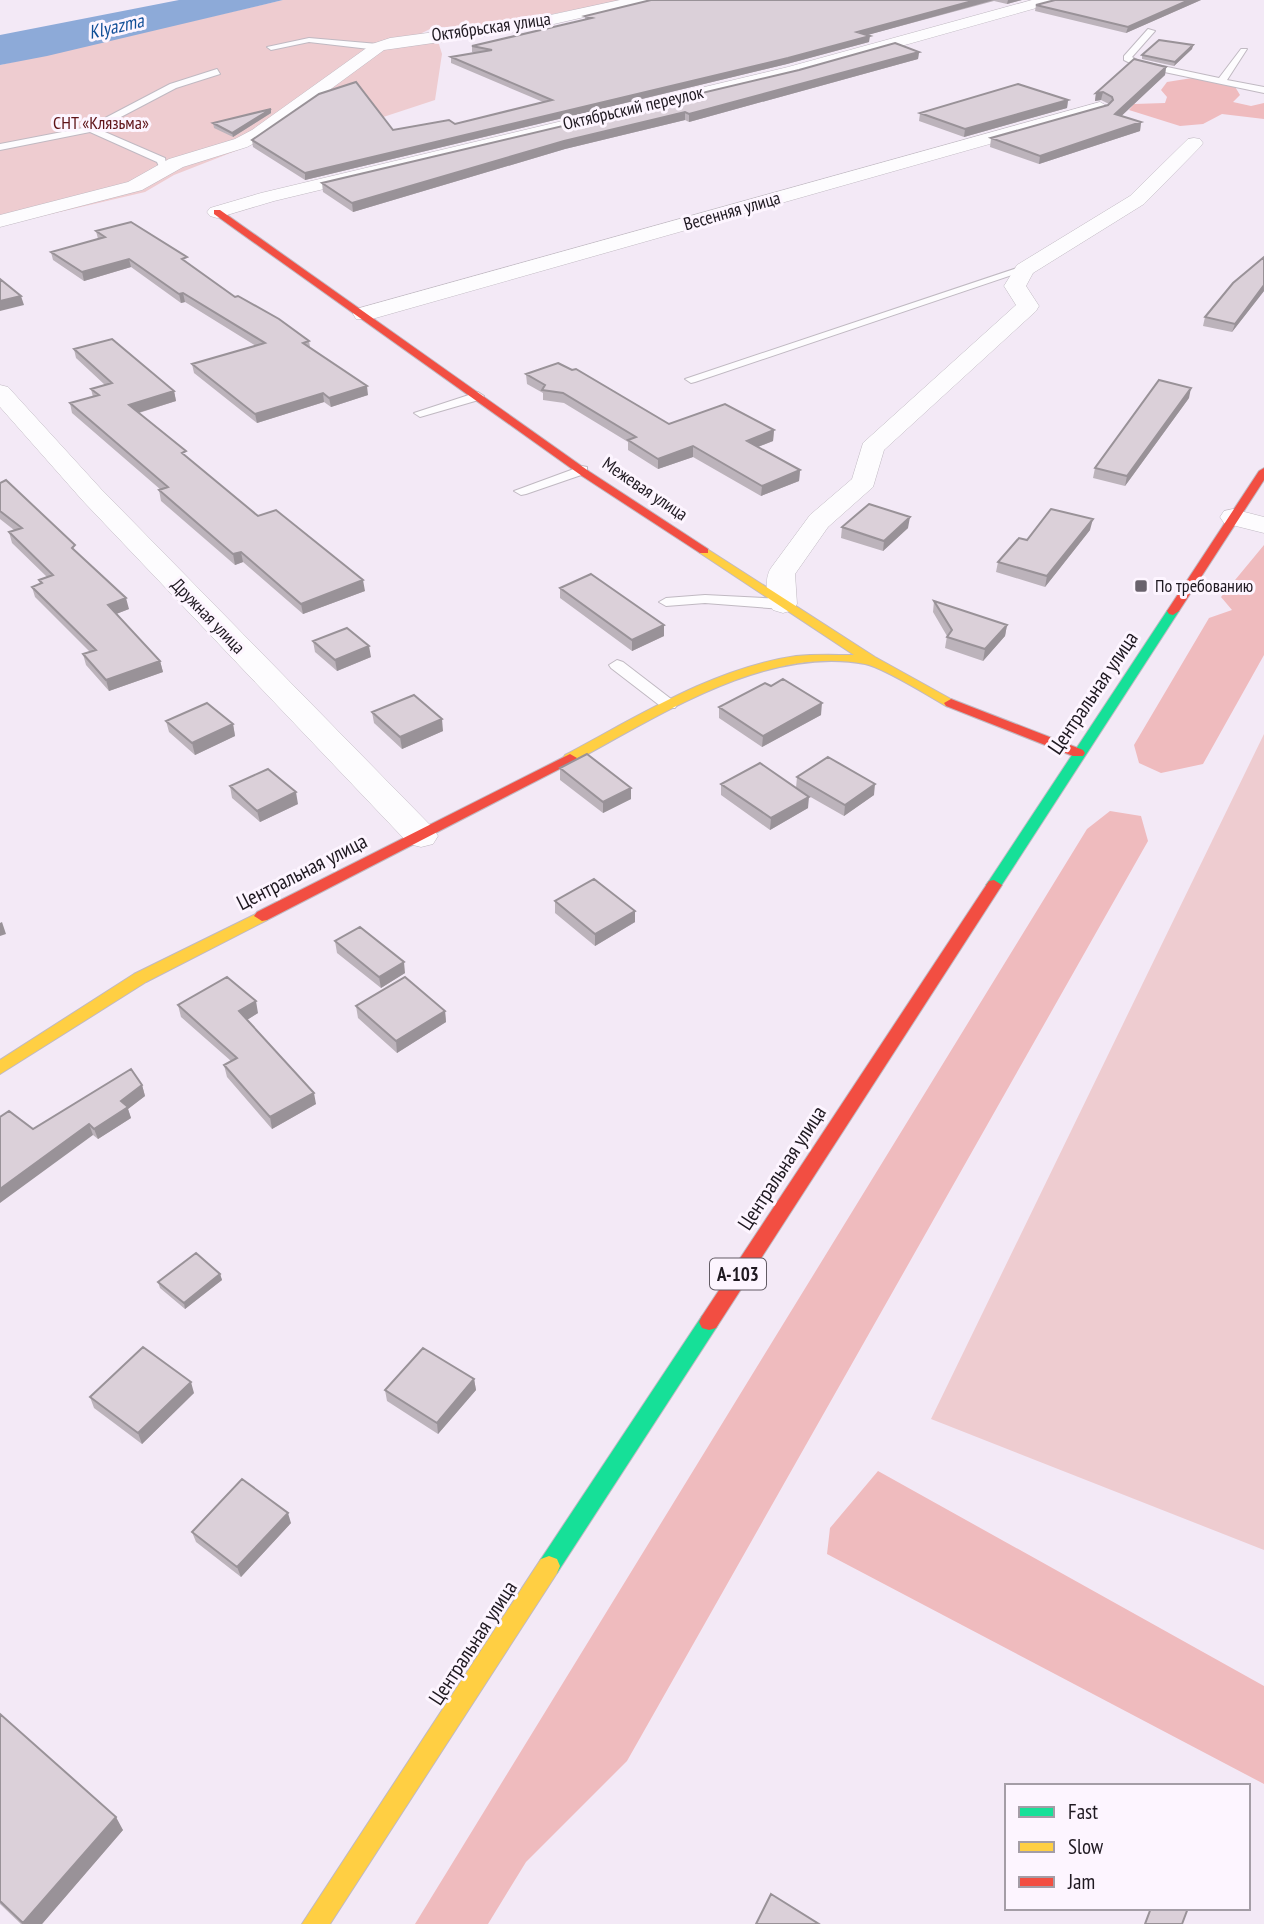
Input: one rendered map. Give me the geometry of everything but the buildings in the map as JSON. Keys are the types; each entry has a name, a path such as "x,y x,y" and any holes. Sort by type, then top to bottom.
{"street":[{"name":"Октябрьская улица","path":"378,47 422,37 447,37 532,24 642,0"},
{"name":"Октябрьский переулок","path":"217,212 268,197 792,71 1049,0"},
{"path":"0,221 135,186 164,169 241,143 258,134 378,47"},
{"name":"Весенняя улица","path":"364,314 1100,107"},
{"path":"783,604 781,574 818,521 864,482 872,447 1028,306 1015,286 1024,268 1138,200 1194,143"},
{"name":"Межевая улица","path":"217,212 582,470 870,660 958,707 1078,753"},
{"name":"Дружная улица","path":"0,392 92,495 421,836"},
{"name":"Центральная улица","path":"315,1924 1264,471"},
{"path":"1233,517 1264,525"},
{"name":"Центральная улица","path":"0,1068 140,978 421,836 697,691 785,662 827,658 870,660"}],"lane":[{"path":"1152,31 1127,58 1136,63 1264,90"},
{"path":"271,47 309,40 378,47"},
{"path":"1222,80 1244,51"},
{"path":"0,147 90,129 173,86 218,72"},
{"path":"90,129 162,160 164,169"},
{"path":"691,379 1024,268"},
{"path":"420,413 478,396"},
{"path":"521,491 582,470"},
{"path":"666,602 705,598 783,604"},
{"path":"617,664 669,705"}],"green space":[{"name":"СНТ «Клязьма»","path":"283,0 625,0 486,27 434,27 422,33 422,37 437,38 442,54 435,100 359,125 279,134 174,175 145,192 0,226 0,65"},
{"path":"1264,734 1264,1550 931,1419"}],"shaded area":[{"path":"1192,78 1234,85 1240,95 1233,102 1251,106 1264,103 1264,119 1222,114 1203,124 1180,126 1129,110 1134,104 1165,103 1167,97 1161,90 1167,82"},
{"path":"1264,545 1264,655 1203,764 1161,773 1139,763 1134,745 1209,618 1232,610 1221,597"},
{"path":"1110,811 1141,816 1148,841 627,1761 526,1862 488,1924 415,1924 1087,829"},
{"path":"878,1471 1264,1686 1264,1784 827,1554 830,1528"}],"water":[{"name":"Klyazma","path":"179,0 283,0 0,65 0,35"}],"traffic: fast":[{"path":"994,885 1173,611"},
{"path":"549,1566 709,1322"}],"traffic: slow":[{"path":"704,551 870,660 951,703"},
{"path":"570,758 701,690 756,670 806,659 870,660"},
{"path":"0,1068 140,978 262,916"},
{"path":"315,1924 549,1566"}],"traffic: jam":[{"path":"217,212 586,474 704,551"},
{"path":"1173,611 1264,471"},
{"path":"951,703 1078,753"},
{"path":"262,916 570,758"},
{"path":"709,1322 994,885"}],"place":[{"name":"По требованию","path":"1141,586"}]}
